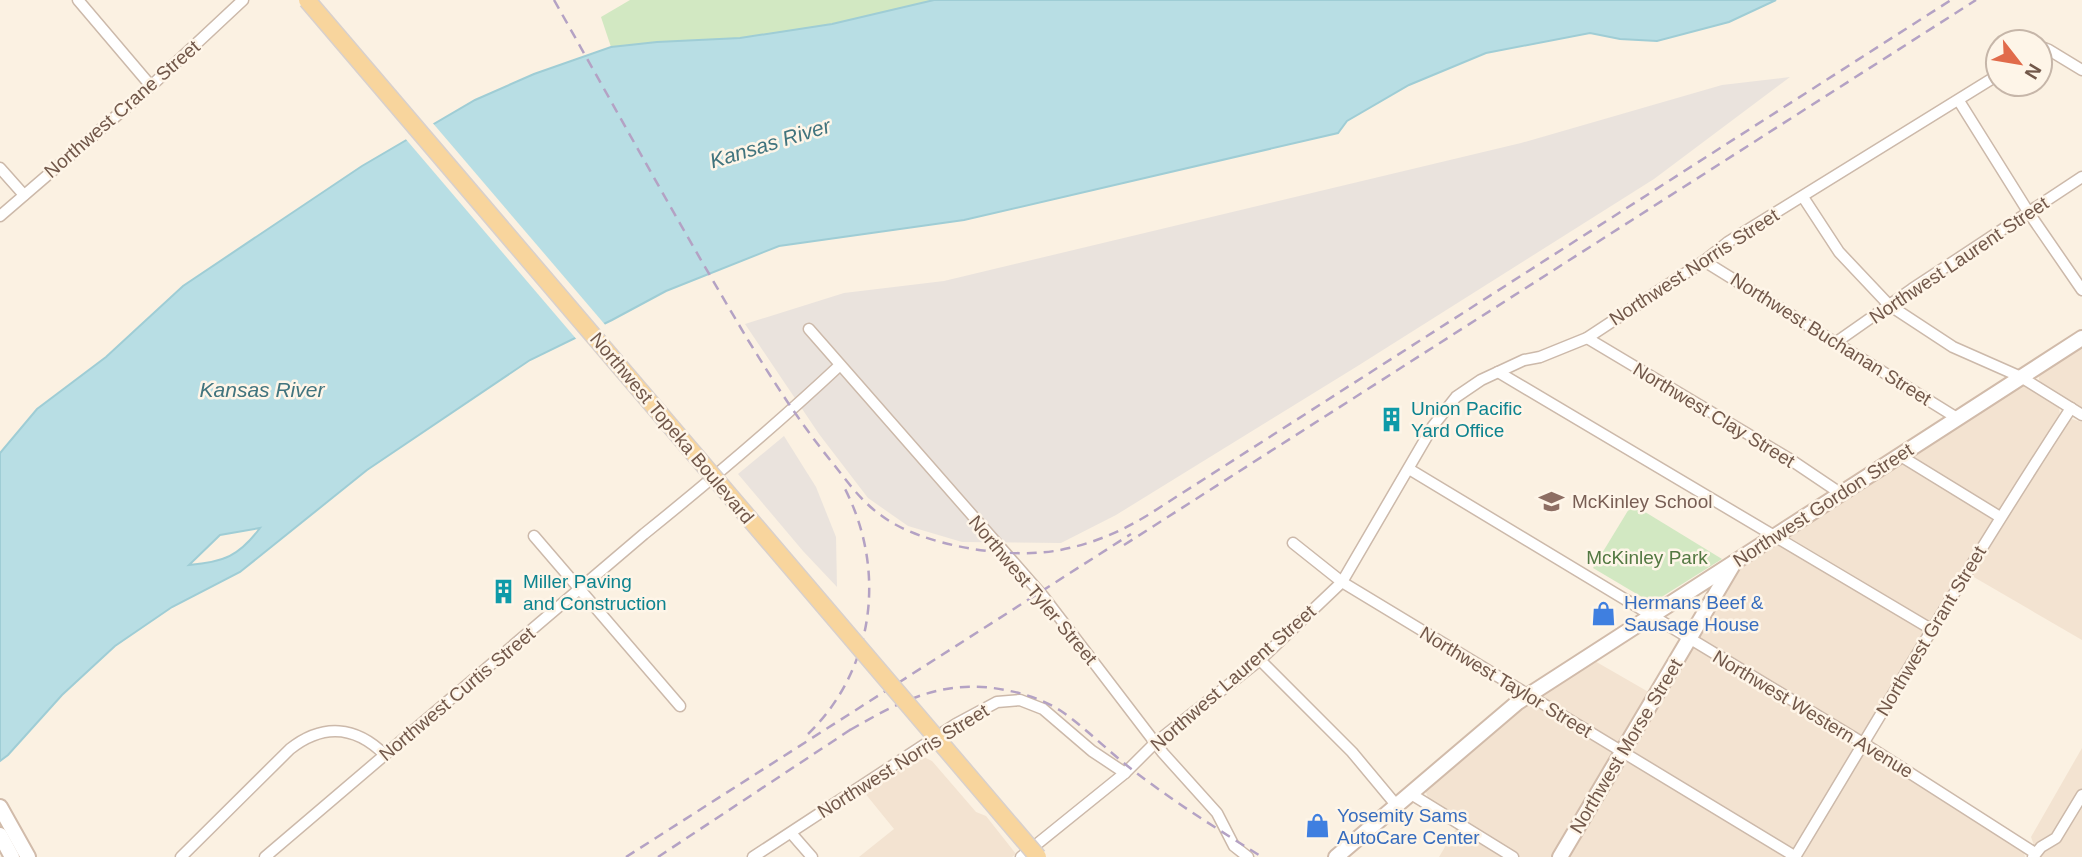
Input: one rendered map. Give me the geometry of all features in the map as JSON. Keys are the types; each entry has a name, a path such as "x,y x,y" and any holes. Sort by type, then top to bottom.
{"main road":[{"name":"Northwest Topeka Boulevard","path":"307,0 1038,857"},
{"name":"Northwest Gordon Street","path":"1336,857 1528,695 2082,338"},
{"name":"Northwest Morse Street","path":"1560,857 1735,562"},
{"path":"0,807 28,857"},
{"path":"0,835 12,857"}],"street":[{"path":"78,0 151,86"},
{"name":"Northwest Crane Street","path":"0,216 151,86 243,0"},
{"path":"2054,53 2082,70"},
{"name":"Northwest Norris Street","path":"1409,469 1433,426 1456,397 1481,380 1524,360 1540,357 1587,338 1704,261 1728,242 1984,85"},
{"path":"1959,102 2029,213 2082,290"},
{"path":"0,168 24,195"},
{"name":"Northwest Laurent Street","path":"1835,343 2082,177"},
{"path":"1802,197 1839,252 1889,305 1953,348 2021,377 2082,415"},
{"name":"Northwest Buchanan Street","path":"1704,261 1958,418"},
{"name":"Northwest Tyler Street","path":"809,329 1043,597 1155,743 1207,799 1234,846 1248,857"},
{"name":"Northwest Clay Street","path":"1587,338 1776,451 1840,493"},
{"name":"Northwest Curtis Street","path":"265,857 771,428 839,366"},
{"path":"1498,372 1931,629"},
{"name":"Northwest Grant Street","path":"1796,857 1931,629 2071,408"},
{"path":"1899,455 2000,517"},
{"name":"Northwest Laurent Street","path":"1021,857 1125,774 1155,743 1259,660 1342,582 1409,469"},
{"name":"Northwest Western Avenue","path":"1409,469 1863,743 2034,855"},
{"path":"534,536 680,706"},
{"name":"Northwest Taylor Street","path":"1293,543 1342,582 1796,857"},
{"path":"1259,660 1352,752 1396,806"},
{"name":"Northwest Norris Street","path":"753,857 956,724 996,702 1020,700 1043,709 1092,751 1125,774"},
{"path":"180,857 302,740 324,732 345,731 360,736 385,755"},
{"path":"1411,793 1513,857"},
{"path":"2034,855 2056,838 2082,795"},
{"path":"792,833 811,857"}],"shaded area":[{"path":"1790,77 1654,179 1116,515 1061,543 962,542 908,526 868,498 819,434 745,324 844,293 944,281 1521,143 1722,85"},
{"path":"2082,346 2082,409 2043,385 2039,374"},
{"path":"2025,385 2059,406 2060,417 1856,746 2023,849 2025,857 1439,857 1461,820 1428,798 1425,790 1522,706 1593,660 1659,698 1722,594 1745,562 2019,386"},
{"path":"2072,419 2082,422 2082,640 1972,576"},
{"path":"784,436 816,487 836,537 837,587 738,474"},
{"path":"2082,748 2082,857 2038,857 2031,837"},
{"path":"922,756 932,761 976,812 986,816 1016,854 1012,857 859,857 894,829 864,792"}],"green space":[{"path":"630,0 934,0 788,32 611,47 601,17"},
{"name":"McKinley Park","path":"1632,504 1722,559 1652,603 1593,568"}],"water":[{"name":"Kansas River","path":"934,0 1776,0 1729,22 1657,41 1620,39 1590,33 1486,53 1409,85 1347,121 1338,133 964,220 779,246 666,291 530,360 367,470 240,572 172,607 115,646 62,695 0,761 0,453 37,409 106,357 183,286 362,166 475,100 534,74 611,47 740,38 832,24","holes":["260,528 245,545 230,556 189,565 220,535"]}],"pier":[{"path":"431,121 607,327 578,341 404,137"}],"railway":[{"path":"554,0 748,340 800,420 851,486 882,516 920,535 967,548 1017,553 1060,550 1095,541 1148,515 1951,0"},
{"path":"1124,545 1976,0"},
{"path":"808,734 831,708 848,680 860,649 867,617 869,584 866,551 858,518 844,487"},
{"path":"626,857 1131,534"},
{"path":"850,730 908,700 946,689 987,687 1025,695 1064,713 1149,782 1262,857"},
{"path":"658,857 856,726"}],"place":[{"name":"Union Pacific Yard Office","path":"1391,419"},
{"name":"McKinley School","path":"1552,501"},
{"name":"Miller Paving and Construction","path":"503,592"},
{"name":"Hermans Beef & Sausage House","path":"1604,613"},
{"name":"Yosemity Sams AutoCare Center","path":"1317,826"}]}
